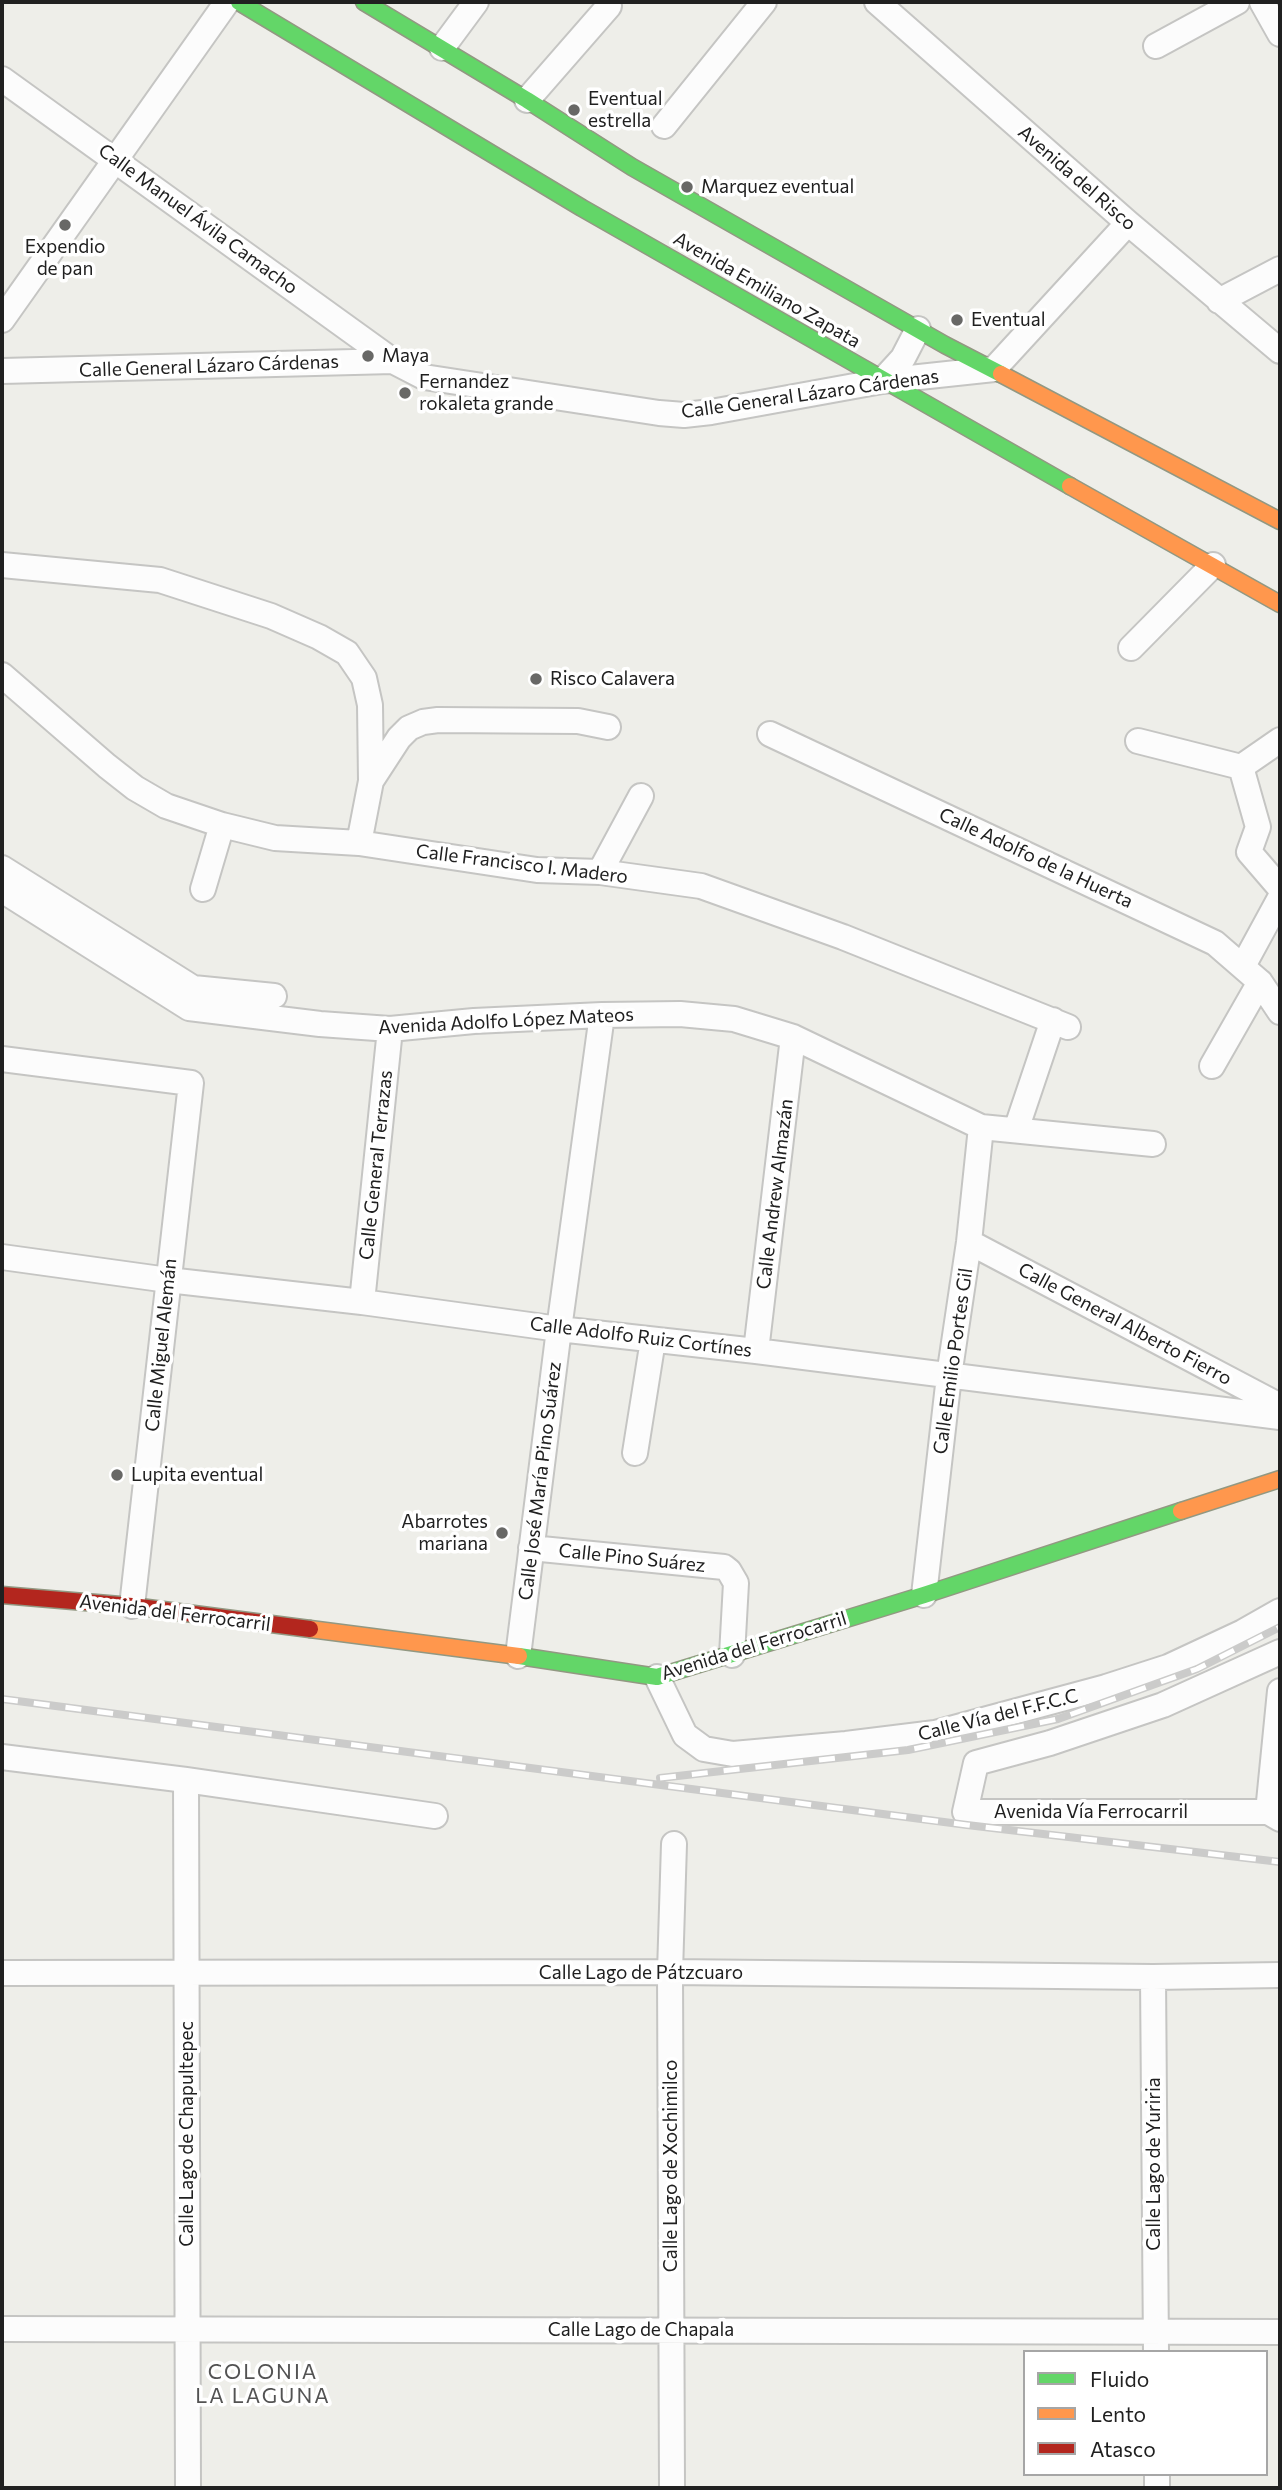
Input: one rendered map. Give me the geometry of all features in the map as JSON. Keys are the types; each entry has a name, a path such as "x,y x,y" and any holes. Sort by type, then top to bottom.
{"main road":[{"name":"Avenida Emiliano Zapata","path":"239,2 582,208 882,381 1280,604"},
{"name":"Avenida Emiliano Zapata","path":"364,2 632,167 918,329 1280,521"},
{"name":"Avenida del Ferrocarril","path":"2,1595 132,1606 518,1656 657,1677 924,1595 1280,1479"}],"street":[{"path":"2,320 227,2"},
{"path":"442,48 475,2"},
{"path":"664,126 764,2"},
{"name":"Avenida del Risco","path":"877,2 1128,223 1280,351"},
{"path":"1156,46 1237,2"},
{"path":"1262,2 1280,34"},
{"path":"527,100 609,6"},
{"name":"Calle Manuel Ávila Camacho","path":"2,79 393,361"},
{"path":"994,369 1128,223"},
{"path":"1219,301 1280,269"},
{"path":"882,381 903,358 918,329"},
{"name":"Calle General Lázaro Cárdenas","path":"2,371 393,361 424,377 684,415 882,381 994,369"},
{"path":"6,559 160,580 271,616 319,637 347,653 364,678 370,705 371,781 359,843"},
{"path":"1131,648 1213,565"},
{"name":"Calle Francisco I. Madero","path":"2,675 135,788 166,806 222,825 275,838 359,843 537,870 600,872 701,886 843,937 1060,1024 1016,1130"},
{"path":"371,781 399,738 409,728 423,722 578,721 608,727"},
{"name":"Calle Adolfo de la Huerta","path":"770,734 1215,943 1252,974 1280,1012"},
{"path":"1138,741 1241,766 1280,740"},
{"path":"1241,766 1258,827 1249,852 1280,888"},
{"path":"600,872 641,796"},
{"path":"203,889 222,825"},
{"path":"2,868 193,988 274,996"},
{"name":"Avenida Adolfo López Mateos","path":"2,890 188,1008 320,1024 390,1028 602,1015 680,1014 734,1018 793,1037 981,1127"},
{"path":"1212,1066 1252,974 1280,898"},
{"name":"Calle José María Pino Suárez","path":"518,1656 602,1015"},
{"name":"Calle General Terrazas","path":"362,1302 390,1028"},
{"name":"Calle Andrew Almazán","path":"756,1351 793,1037"},
{"name":"Calle Miguel Alemán","path":"2,1059 191,1083 132,1606"},
{"path":"981,1127 1153,1144"},
{"name":"Calle Emilio Portes Gil","path":"924,1595 981,1127"},
{"name":"Calle General Alberto Fierro","path":"969,1242 1280,1406"},
{"name":"Calle Adolfo Ruiz Cortínes","path":"2,1257 1280,1418"},
{"path":"635,1453 653,1340"},
{"name":"Calle Pino Suárez","path":"531,1548 724,1567 736,1583 732,1655"},
{"name":"Calle Vía del F.F.C.C","path":"657,1677 685,1735 704,1749 733,1754 846,1744 935,1733 1106,1687 1168,1667 1243,1632 1280,1611"},
{"name":"Calle Vía del F.F.C.C","path":"976,1763 1050,1743 1163,1705 1280,1652"},
{"path":"1274,1815 1280,1691"},
{"path":"2,1757 435,1815"},
{"name":"Avenida Vía Ferrocarril","path":"976,1763 965,1812 1274,1815"},
{"name":"Calle Lago de Chapultepec","path":"186,1780 188,2488"},
{"name":"Calle Lago de Xochimilco","path":"672,2488 670,1972 674,1844"},
{"name":"Calle Lago de Pátzcuaro","path":"2,1973 670,1972 1153,1977 1280,1975"},
{"name":"Calle Lago de Yuriria","path":"1153,1977 1156,2342"},
{"name":"Calle Lago de Chapala","path":"2,2329 672,2330 1156,2342 1280,2332"}],"railway":[{"path":"660,1778 908,1750 1058,1719 1197,1669 1280,1627"},
{"path":"2,1699 967,1825 1280,1862"}],"traffic: fast":[{"path":"239,2 582,208 1070,486"},
{"path":"364,2 632,167 945,345 1001,374"},
{"path":"519,1656 657,1677 924,1595 1181,1511"}],"traffic: slow":[{"path":"1001,374 1280,521"},
{"path":"1070,486 1280,604"},
{"path":"1181,1511 1280,1479"},
{"path":"310,1629 519,1656"}],"traffic: jam":[{"path":"2,1595 132,1606 310,1629"}],"place":[{"name":"Eventual estrella","path":"574,110"},
{"name":"Marquez eventual","path":"687,187"},
{"name":"Expendio de pan","path":"65,225"},
{"name":"Eventual","path":"957,320"},
{"name":"Maya","path":"368,356"},
{"name":"Fernandez rokaleta grande","path":"405,393"},
{"name":"Risco Calavera","path":"536,679"},
{"name":"Lupita eventual","path":"117,1475"},
{"name":"Abarrotes mariana","path":"502,1533"}],"district":[{"name":"COLONIA LA LAGUNA","path":"263,2384"}]}
